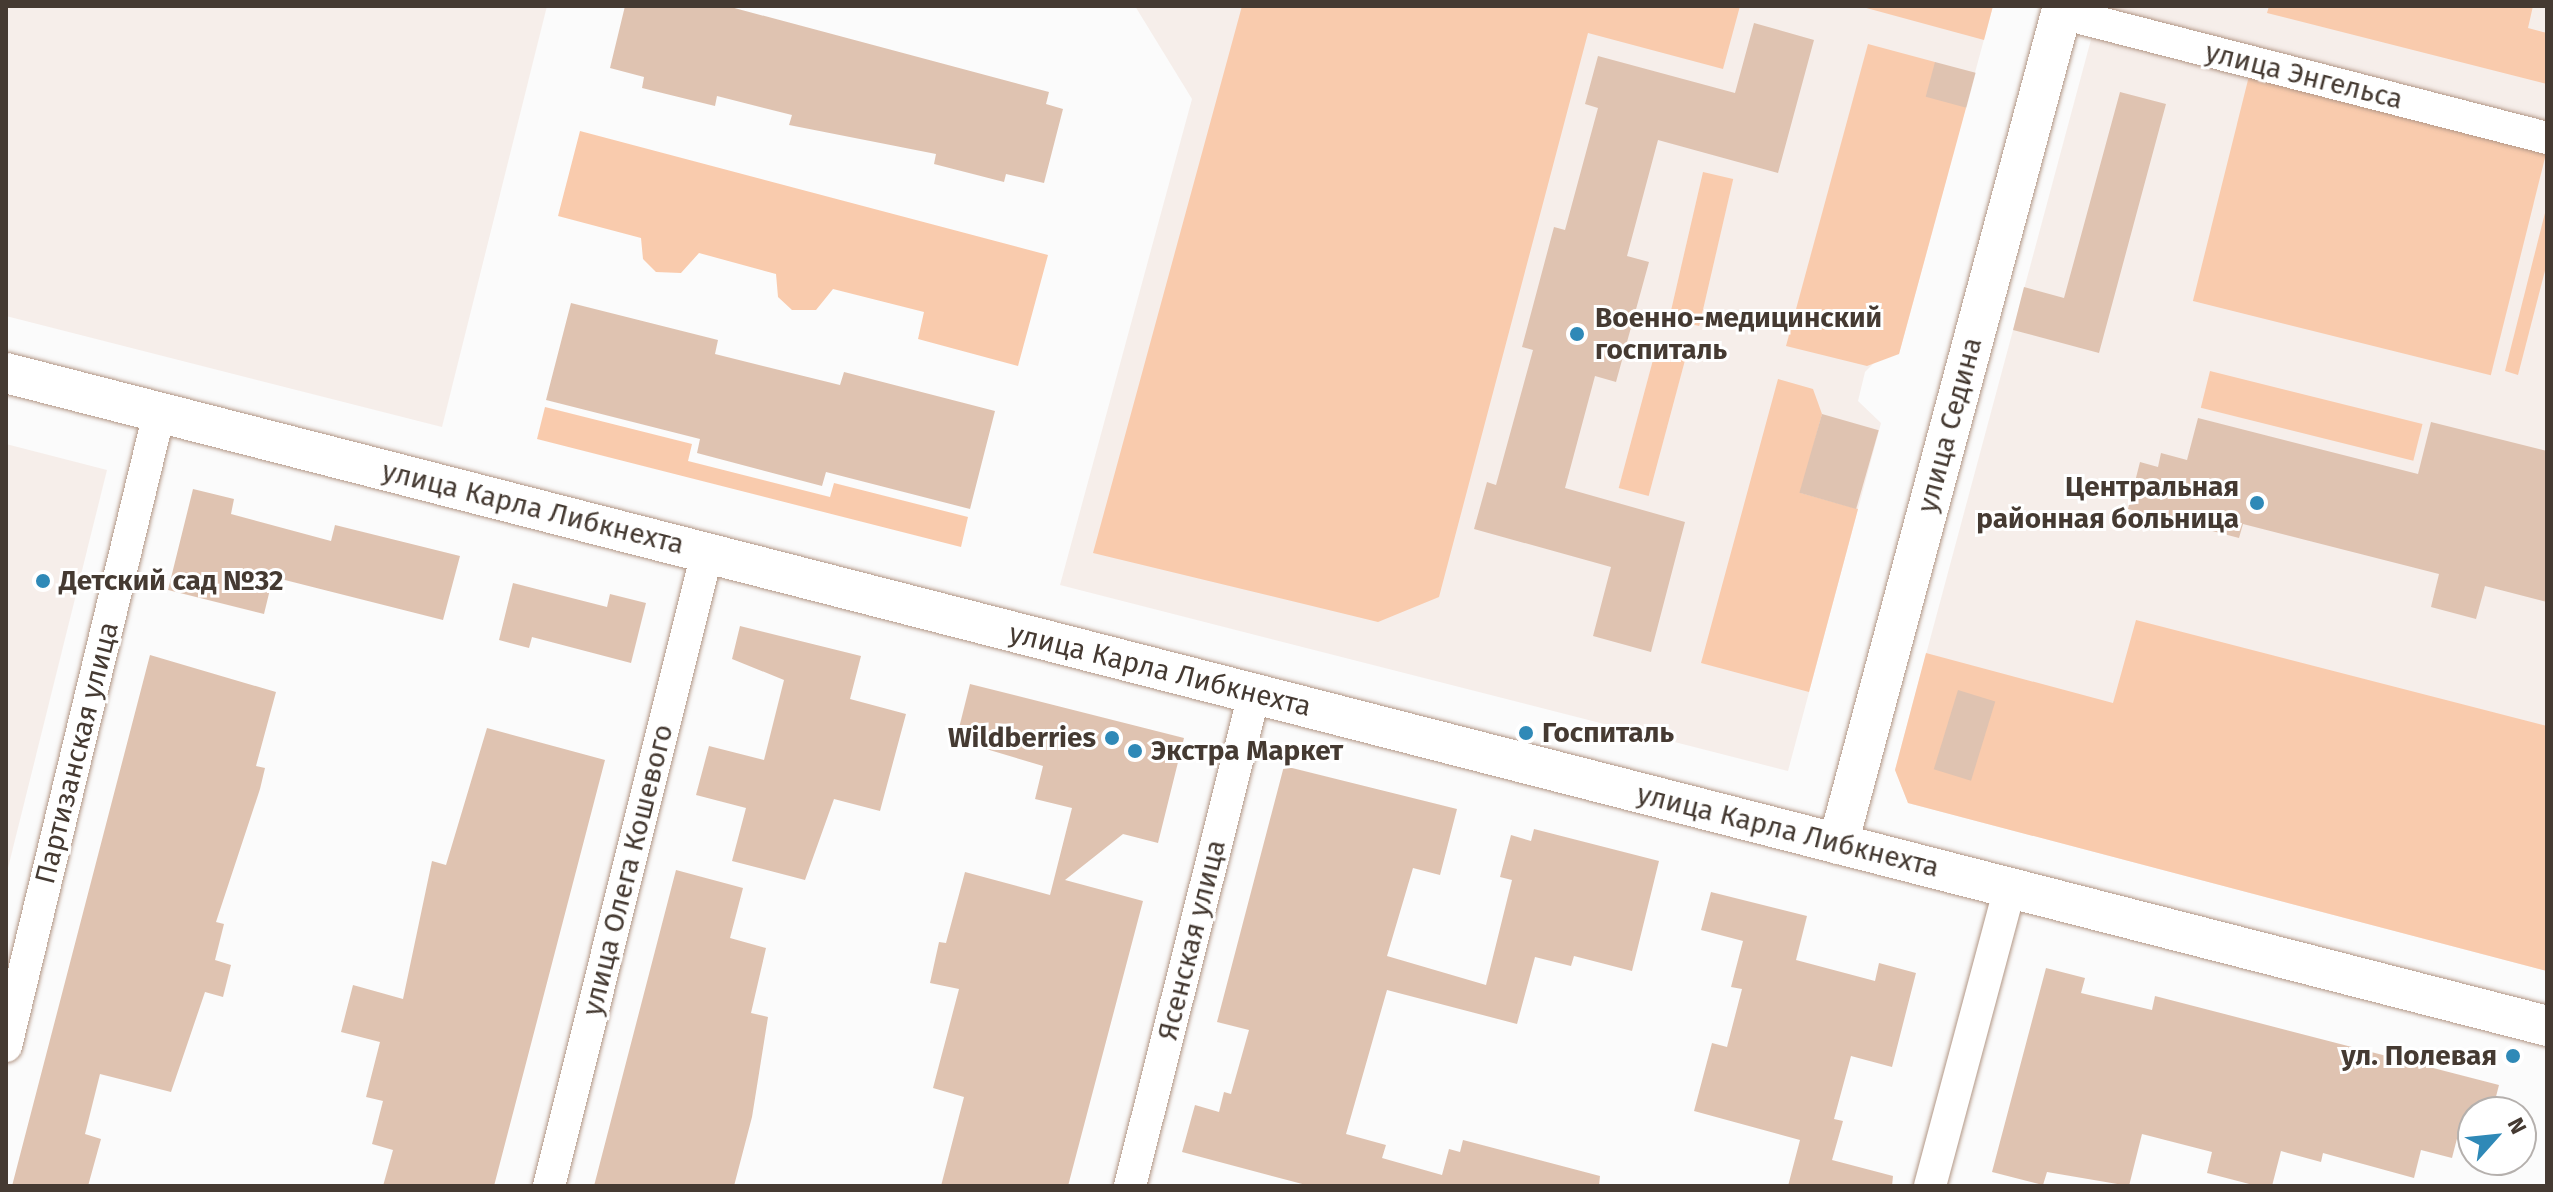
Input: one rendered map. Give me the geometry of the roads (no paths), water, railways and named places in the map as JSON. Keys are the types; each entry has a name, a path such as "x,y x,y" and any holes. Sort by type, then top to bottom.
{"street":[{"name":"улица Энгельса","path":"2062,10 2547,138"},
{"name":"улица Седина","path":"1838,844 2062,10"},
{"name":"улица Карла Либкнехта","path":"6,373 2547,1026"},
{"name":"Партизанская улица","path":"6,1046 159,413"},
{"name":"улица Олега Кошевого","path":"549,1186 707,553"},
{"name":"Ясенская улица","path":"1133,1185 1254,694"},
{"path":"1930,1186 2010,888"}],"place":[{"name":"Военно-медицинский госпиталь","path":"1577,334"},
{"name":"Центральная районная больница","path":"2257,503"},
{"name":"Детский сад №32","path":"43,581"},
{"name":"Госпиталь","path":"1526,733"},
{"name":"Wildberries","path":"1112,738"},
{"name":"Экстра Маркет","path":"1135,751"},
{"name":"ул. Полевая","path":"2513,1056"}]}
